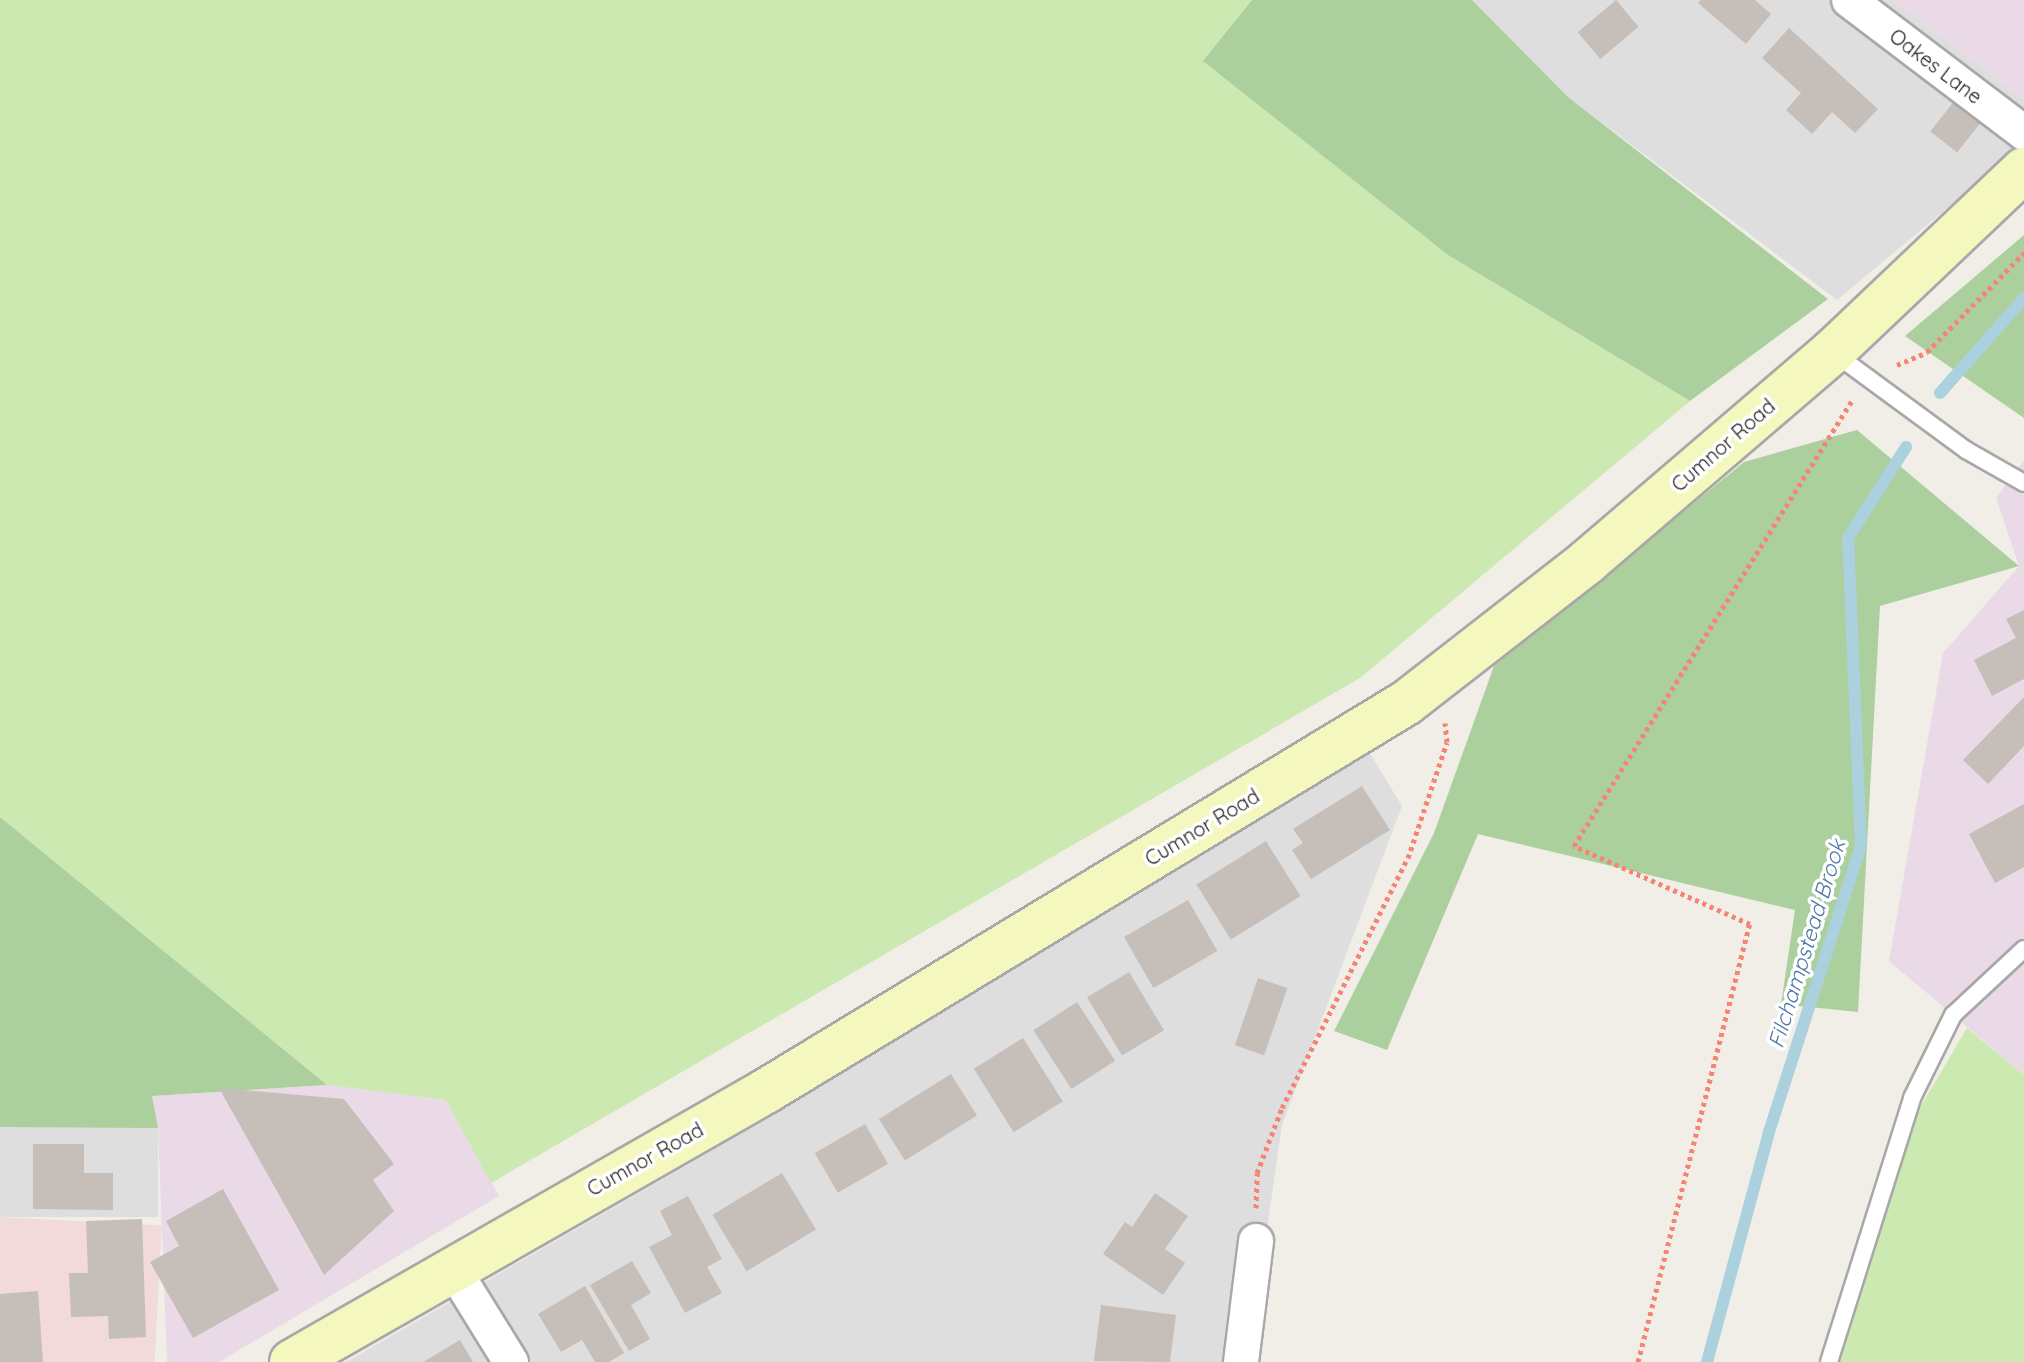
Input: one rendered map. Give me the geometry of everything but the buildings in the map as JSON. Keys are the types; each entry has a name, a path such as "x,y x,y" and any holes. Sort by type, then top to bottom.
{"main road":[{"name":"Cumnor Road","path":"292,1362 452,1267 766,1091 1406,703 1587,562 1832,352 2024,170"}],"street":[{"name":"Oakes Lane","path":"1849,0 2024,133"},
{"path":"1241,1362 1256,1241"},
{"path":"452,1267 511,1362"}],"lane":[{"path":"1832,352 1865,380 1966,450 2024,483"},
{"path":"1829,1362 1912,1098 1953,1015 2024,949"}],"path":[{"path":"1638,1362 1750,924 1574,846 1865,380 1927,352 2024,253"},
{"path":"1256,1241 1257,1173 1282,1108 1408,858 1447,742 1442,675"}],"shaded area":[{"path":"1472,0 1893,0 2024,99 2024,144 1837,300 1568,97"},
{"path":"1893,0 2024,0 2024,99"},
{"path":"2024,460 2024,1075 1889,961 1943,653 2019,566 1996,498"},
{"path":"1369,752 1402,806 1282,1125 1248,1362 346,1362 774,1115"},
{"path":"327,1085 446,1100 499,1196 219,1362 167,1362 158,1128 151,1096"},
{"path":"0,1127 158,1127 158,1217 0,1217"},
{"path":"0,1217 162,1225 155,1362 0,1362"}],"green space":[{"path":"0,0 1252,0 1204,61 1448,255 1690,401 1360,678 491,1183 446,1100 327,1085 0,817"},
{"path":"1252,0 1472,0 1568,97 1828,299 1690,401 1448,255 1203,61"},
{"path":"2024,235 2024,418 1905,336"},
{"path":"1857,430 2019,566 1880,606 1858,1012 1781,1004 1795,910 1478,834 1387,1050 1334,1031 1434,833 1494,666 1744,462"},
{"path":"0,817 327,1085 152,1096 158,1128 0,1127"},
{"path":"1967,1028 2024,1075 2024,1362 1837,1362 1902,1138"}],"waterway":[{"name":"Filchampstead Brook","path":"1940,393 2024,298"},
{"name":"Filchampstead Brook","path":"1707,1362 1769,1132 1861,846 1848,538 1906,447"}]}
